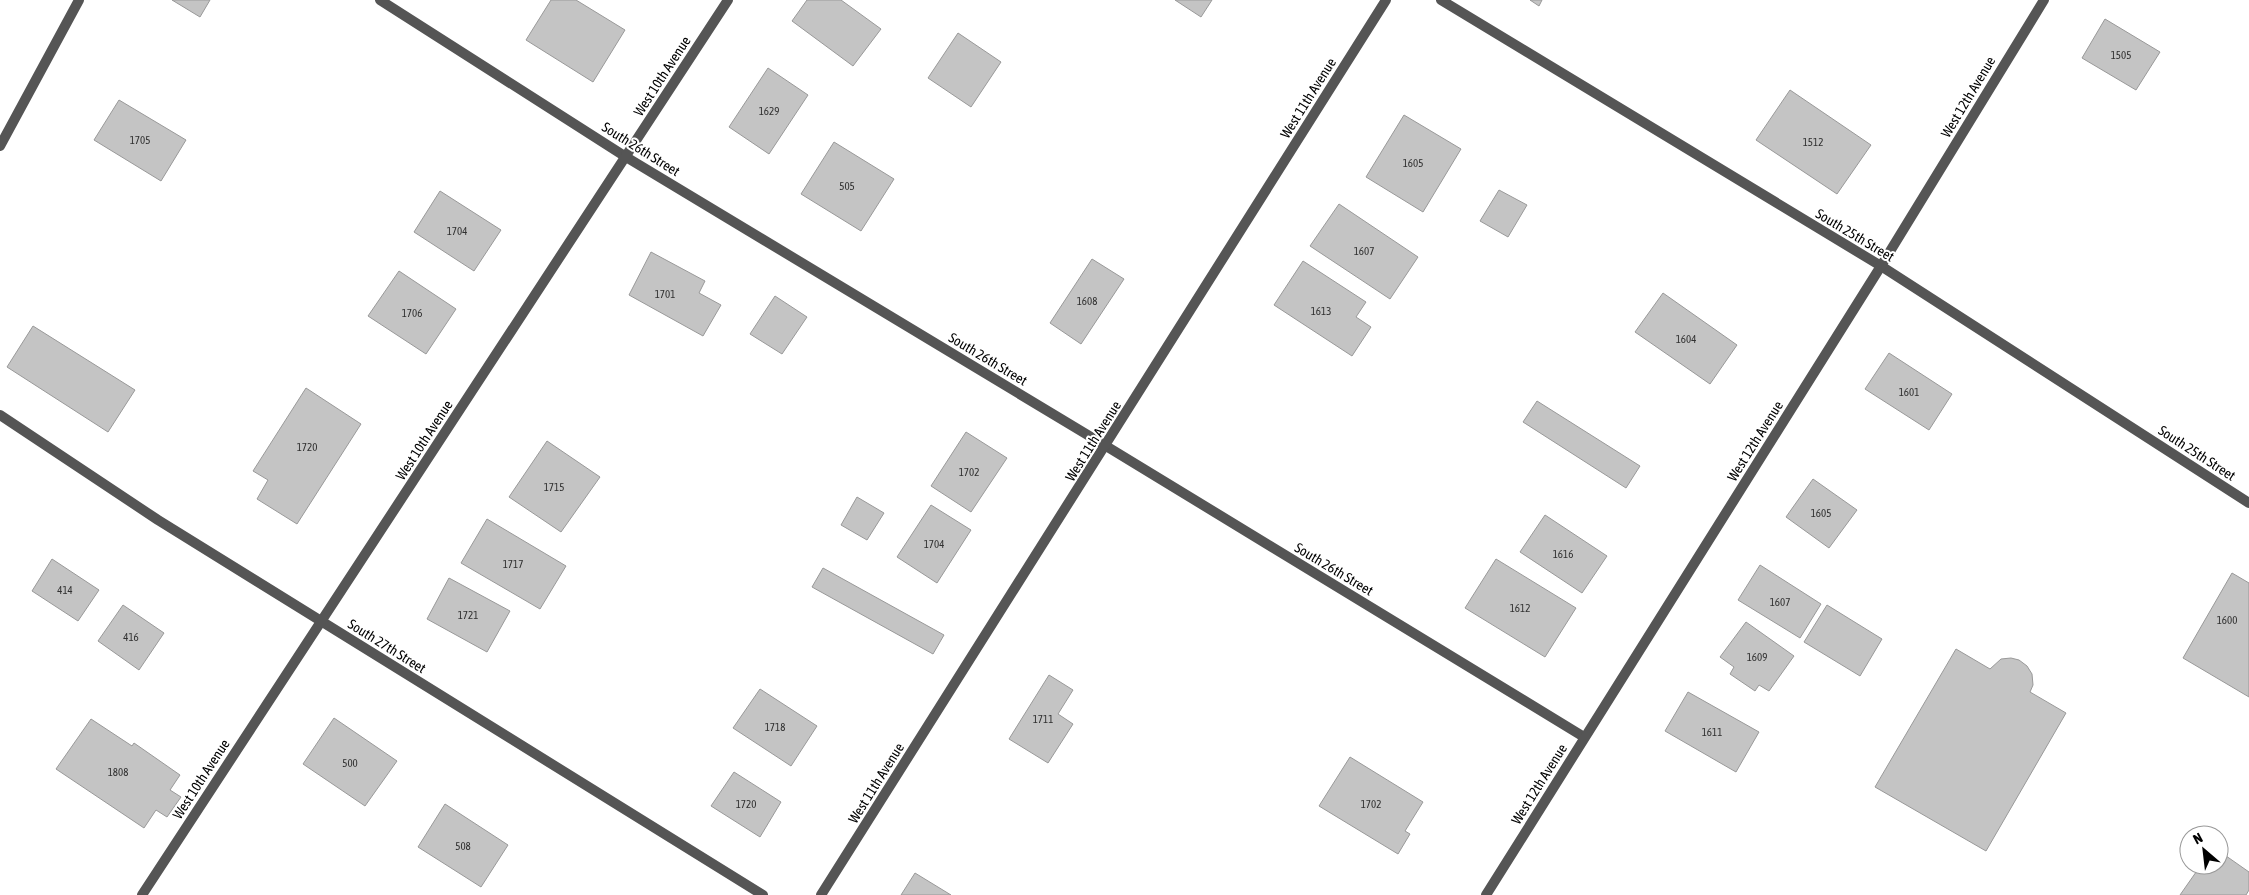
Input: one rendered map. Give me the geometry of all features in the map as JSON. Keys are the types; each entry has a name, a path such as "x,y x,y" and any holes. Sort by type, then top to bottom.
{"street":[{"path":"0,146 79,0"},
{"name":"South 26th Street","path":"380,0 626,156 1584,737"},
{"name":"West 10th Avenue","path":"142,895 728,0"},
{"name":"West 11th Avenue","path":"820,895 1106,446 1386,0"},
{"name":"South 25th Street","path":"1441,0 1881,266 2249,503"},
{"name":"West 12th Avenue","path":"1486,895 1881,266 2044,0"},
{"name":"South 27th Street","path":"0,415 158,520 763,895"}],"building":[{"path":"172,0 210,0 200,17"},
{"path":"551,0 576,0 625,30 593,82 526,40"},
{"path":"807,0 841,0 881,29 853,66 792,21"},
{"path":"1175,0 1212,0 1201,17"},
{"path":"1530,0 1542,0 1539,6"},
{"path":"2105,19 2160,52 2136,90 2082,58"},
{"path":"958,33 1001,62 971,107 928,78"},
{"path":"768,68 808,95 769,154 729,127"},
{"path":"1790,90 1871,145 1837,194 1756,140"},
{"path":"119,100 186,140 161,181 94,140"},
{"path":"1404,115 1461,149 1423,212 1366,177"},
{"path":"834,142 894,179 861,231 801,194"},
{"path":"1499,190 1527,205 1508,237 1480,221"},
{"path":"440,191 501,230 474,271 414,232"},
{"path":"1339,204 1418,257 1390,299 1310,246"},
{"path":"651,252 705,281 699,293 721,305 703,336 629,295"},
{"path":"1092,259 1124,279 1081,344 1050,323"},
{"path":"1303,261 1366,302 1356,317 1371,327 1352,356 1274,305"},
{"path":"399,271 456,309 426,354 368,316"},
{"path":"1663,293 1737,345 1710,384 1635,332"},
{"path":"775,296 807,317 782,354 750,334"},
{"path":"33,326 135,390 108,432 7,367"},
{"path":"1889,353 1952,394 1929,430 1865,389"},
{"path":"306,388 361,424 297,524 257,499 268,480 253,471"},
{"path":"1537,401 1640,466 1626,488 1523,422"},
{"path":"966,432 1007,458 971,512 931,486"},
{"path":"547,441 600,477 561,532 509,497"},
{"path":"1813,479 1857,510 1829,548 1786,517"},
{"path":"857,497 884,513 867,540 841,525"},
{"path":"931,505 971,530 937,583 897,557"},
{"path":"1545,515 1607,556 1582,593 1520,552"},
{"path":"487,519 566,566 540,609 461,563"},
{"path":"52,559 99,590 78,621 32,591"},
{"path":"1496,559 1576,608 1545,657 1465,608"},
{"path":"1760,565 1821,604 1800,638 1738,600"},
{"path":"823,568 944,635 933,654 812,587"},
{"path":"2232,573 2249,583 2249,697 2183,658"},
{"path":"449,578 510,611 487,652 427,619"},
{"path":"123,605 164,633 139,670 98,641"},
{"path":"1827,605 1882,639 1860,676 1804,642"},
{"path":"1746,622 1794,656 1769,691 1759,685 1755,691 1730,674 1734,667 1720,657"},
{"path":"1956,649 1990,669 2001,659 2011,658 2019,660 2027,666 2032,674 2033,685 2030,692 2066,713 1986,851 1875,787"},
{"path":"1049,675 1073,690 1058,714 1073,724 1048,763 1009,739"},
{"path":"760,689 817,726 791,766 733,728"},
{"path":"1688,692 1759,732 1736,772 1665,731"},
{"path":"334,718 397,761 365,806 303,764"},
{"path":"91,719 132,746 134,743 180,775 170,790 181,797 167,817 156,810 144,828 56,769"},
{"path":"1350,757 1423,802 1405,831 1410,834 1398,854 1319,806"},
{"path":"734,772 781,802 760,837 711,806"},
{"path":"445,804 508,845 481,887 418,847"},
{"path":"2229,858 2249,872 2249,890 2246,895 2180,895 2194,875 2229,875"},
{"path":"915,873 951,895 901,895"}]}
